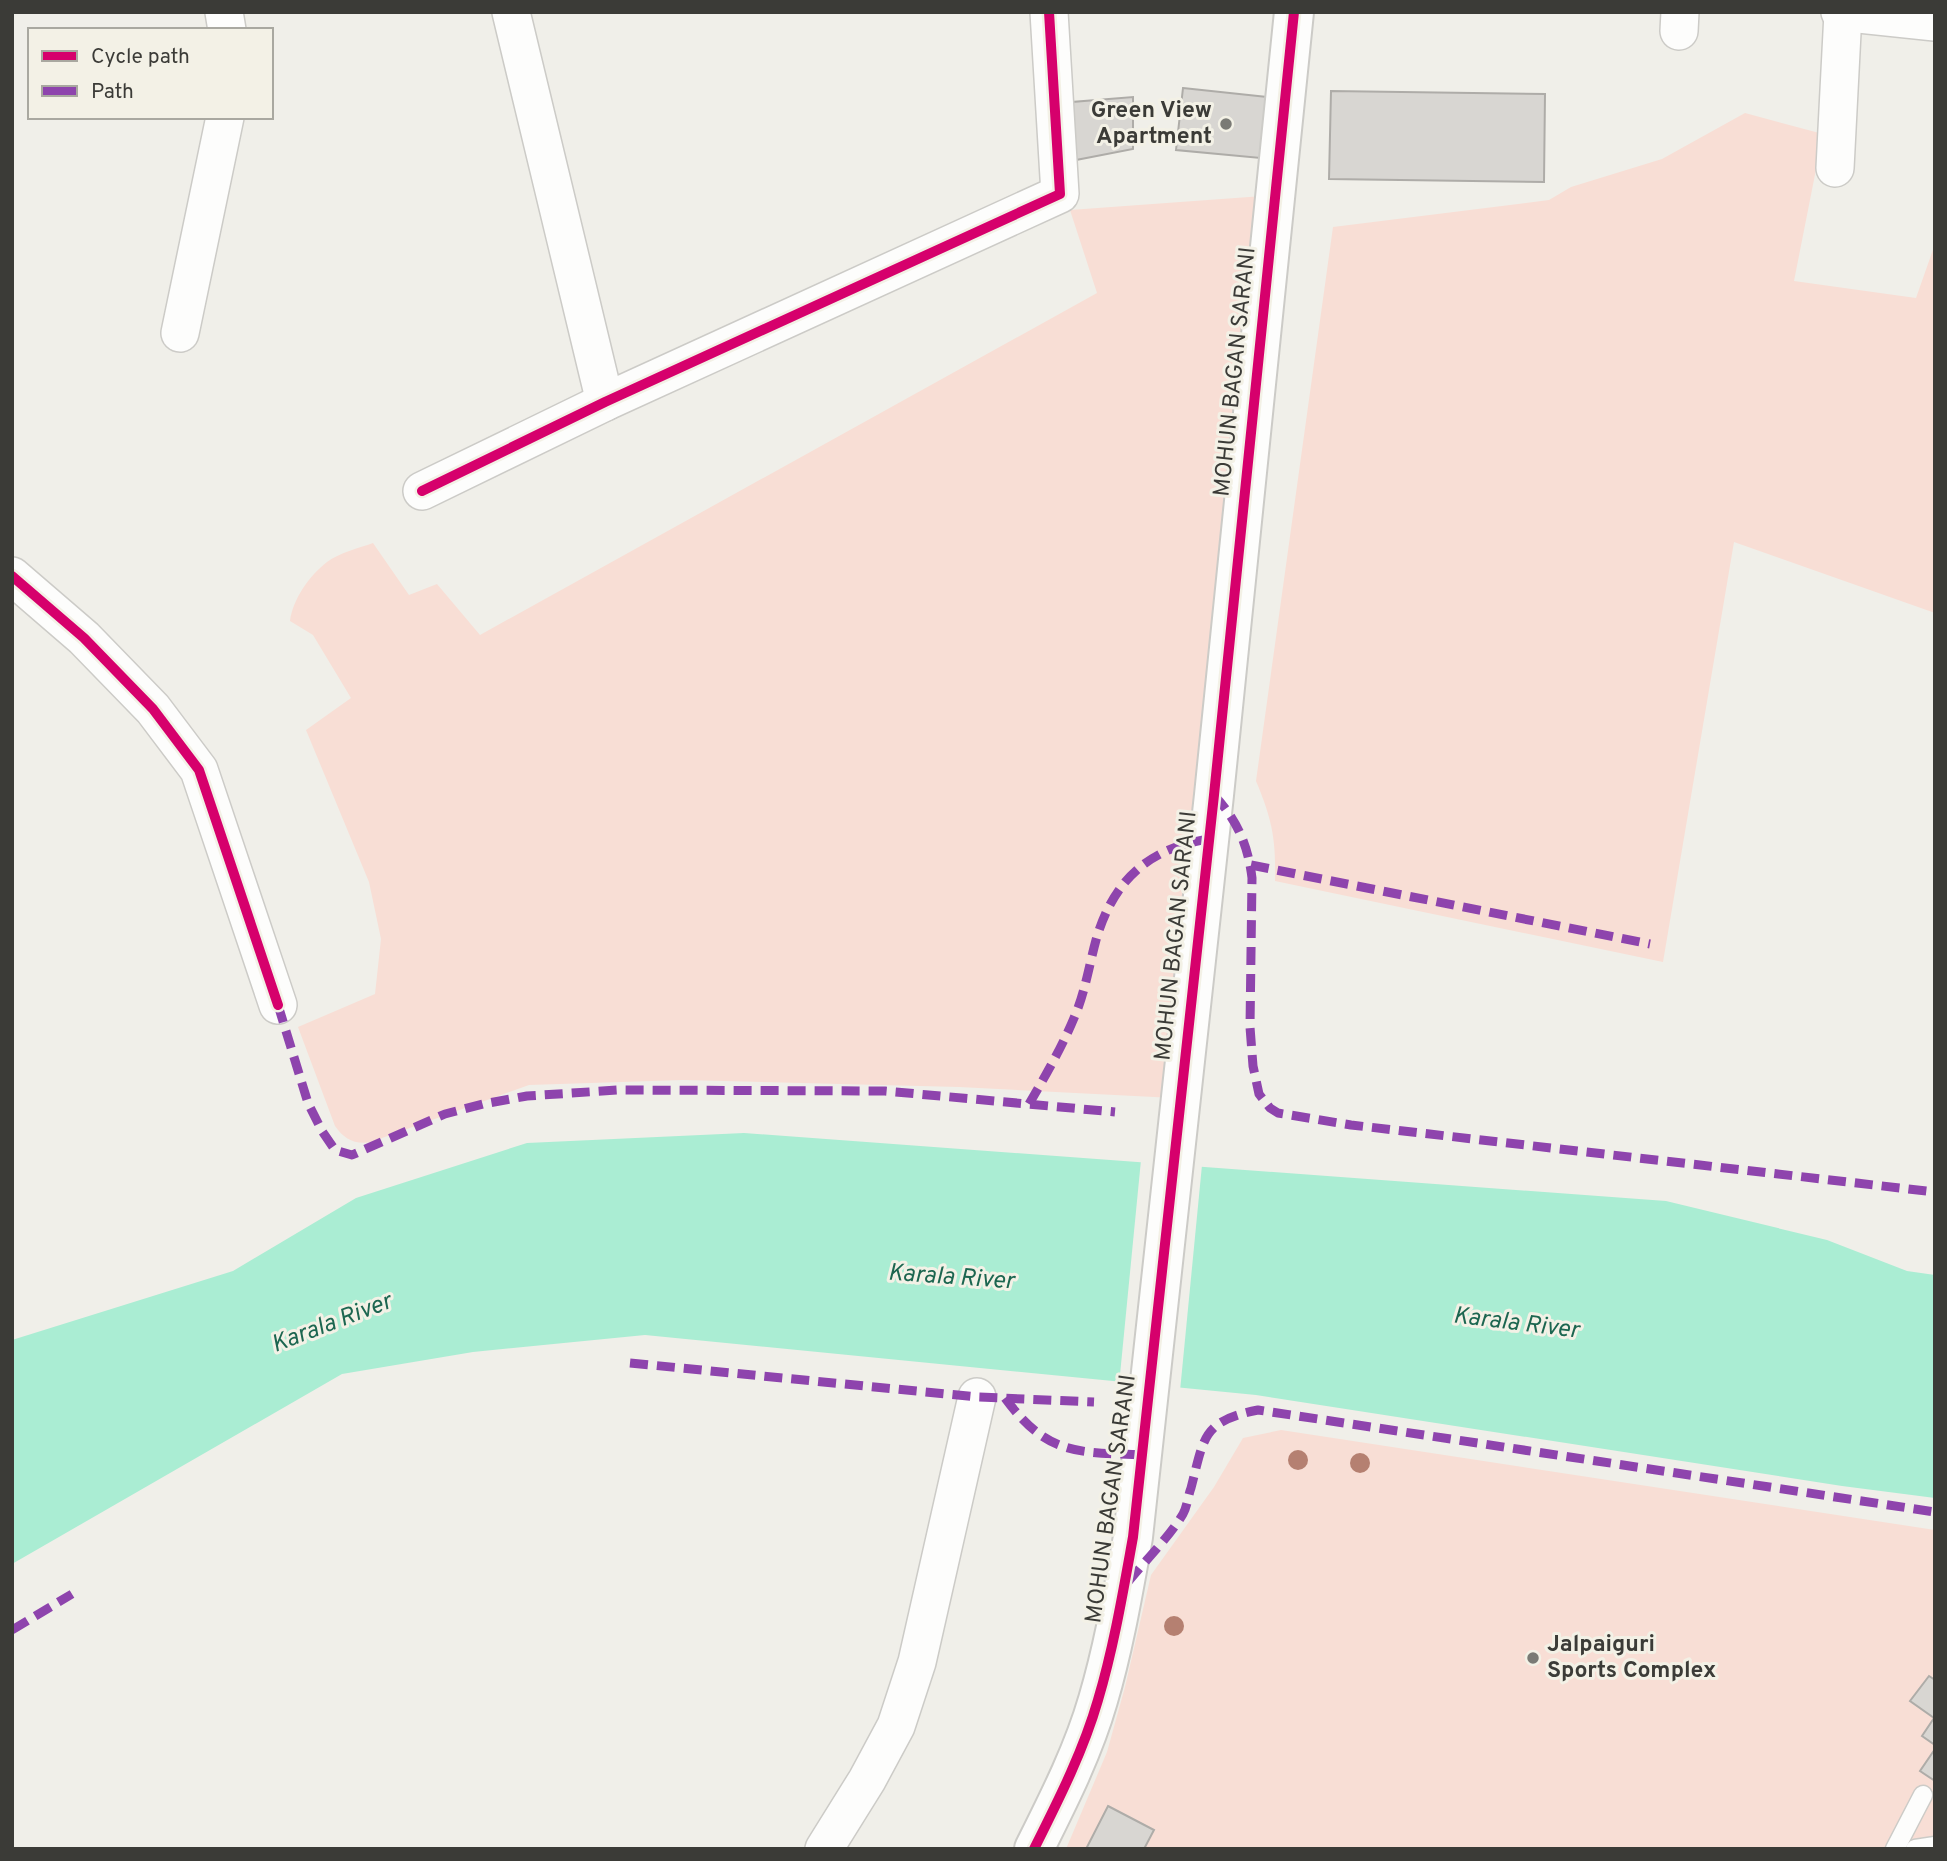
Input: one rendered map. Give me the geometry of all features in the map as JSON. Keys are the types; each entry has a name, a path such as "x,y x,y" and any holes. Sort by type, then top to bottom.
{"street":[{"path":"511,12 605,402"},
{"path":"422,491 605,402 1060,194 1049,12"},
{"name":"MOHUN BAGAN SARANI","path":"1034,1849 1074,1766 1092,1720 1109,1662 1133,1536 1294,12"},
{"path":"1835,168 1842,13 1935,22"},
{"path":"180,333 225,119"},
{"path":"12,576 84,638 153,709 199,770 278,1005"},
{"path":"824,1849 867,1780 896,1726 917,1662 977,1397"}],"lane":[{"path":"1895,1849 1923,1795"},
{"path":"1915,1849 1935,1846"}],"shaded area":[{"path":"1745,113 1823,134 1794,281 1916,298 1935,244 1935,613 1734,542 1663,962 1275,881 1272,830 1256,781 1333,227 1549,200 1571,187 1662,159"},
{"path":"1263,196 1174,1098 959,1087 683,1080 529,1085 371,1142 355,1142 342,1134 335,1126 298,1027 375,994 381,939 369,882 306,730 351,698 313,635 290,621 298,596 314,574 337,556 373,543 409,595 437,584 480,635 1097,293 1070,210"},
{"name":"Jalpaiguri Sports Complex","path":"1281,1430 1935,1530 1935,1849 1066,1849 1107,1752 1151,1575 1214,1487 1243,1438"}],"water":[{"name":"Karala River","path":"744,1133 1666,1201 1827,1240 1907,1271 1935,1275 1935,1498 1256,1395 645,1335 473,1352 342,1374 12,1564 12,1340 233,1271 356,1198 527,1143"}],"pier":[{"path":"1141,1160 1202,1165 1180,1391 1119,1385"}],"building":[{"name":"Green View Apartment","path":"1183,88 1277,98 1271,159 1176,150"},
{"path":"1331,91 1545,94 1544,182 1329,179"},
{"path":"1133,97 1133,149 1076,160 1072,102"},
{"path":"1929,1676 1935,1680 1935,1745 1922,1736 1934,1718 1910,1701"},
{"path":"1935,1749 1935,1781 1920,1771"},
{"path":"1108,1806 1154,1830 1144,1849 1086,1849"}],"marked path":[{"path":"1214,795 1235,824 1250,866 1250,1027 1253,1066 1259,1094 1270,1108 1278,1113 1351,1125 1935,1192"},
{"path":"1029,1104 1073,1021 1103,919 1123,884 1151,859 1168,850 1209,839"},
{"path":"1251,865 1650,944"},
{"path":"278,1005 308,1103 335,1150 352,1155 445,1114 483,1104 527,1096 618,1090 885,1091 1115,1112"},
{"path":"630,1363 977,1397 1094,1402"},
{"path":"1005,1398 1035,1431 1064,1447 1098,1453 1142,1455"},
{"path":"1128,1582 1183,1514 1208,1434 1226,1420 1258,1410 1935,1512"},
{"path":"12,1630 72,1594"}],"cycle path":[{"path":"422,491 605,402 1060,194 1049,12"},
{"path":"1034,1849 1069,1776 1092,1719 1104,1680 1133,1537 1214,795 1294,12"},
{"path":"12,576 84,638 153,709 199,770 278,1005"}],"place":[{"name":"Green View Apartment","path":"1226,124"},
{"name":"Jalpaiguri Sports Complex","path":"1533,1658"}]}
